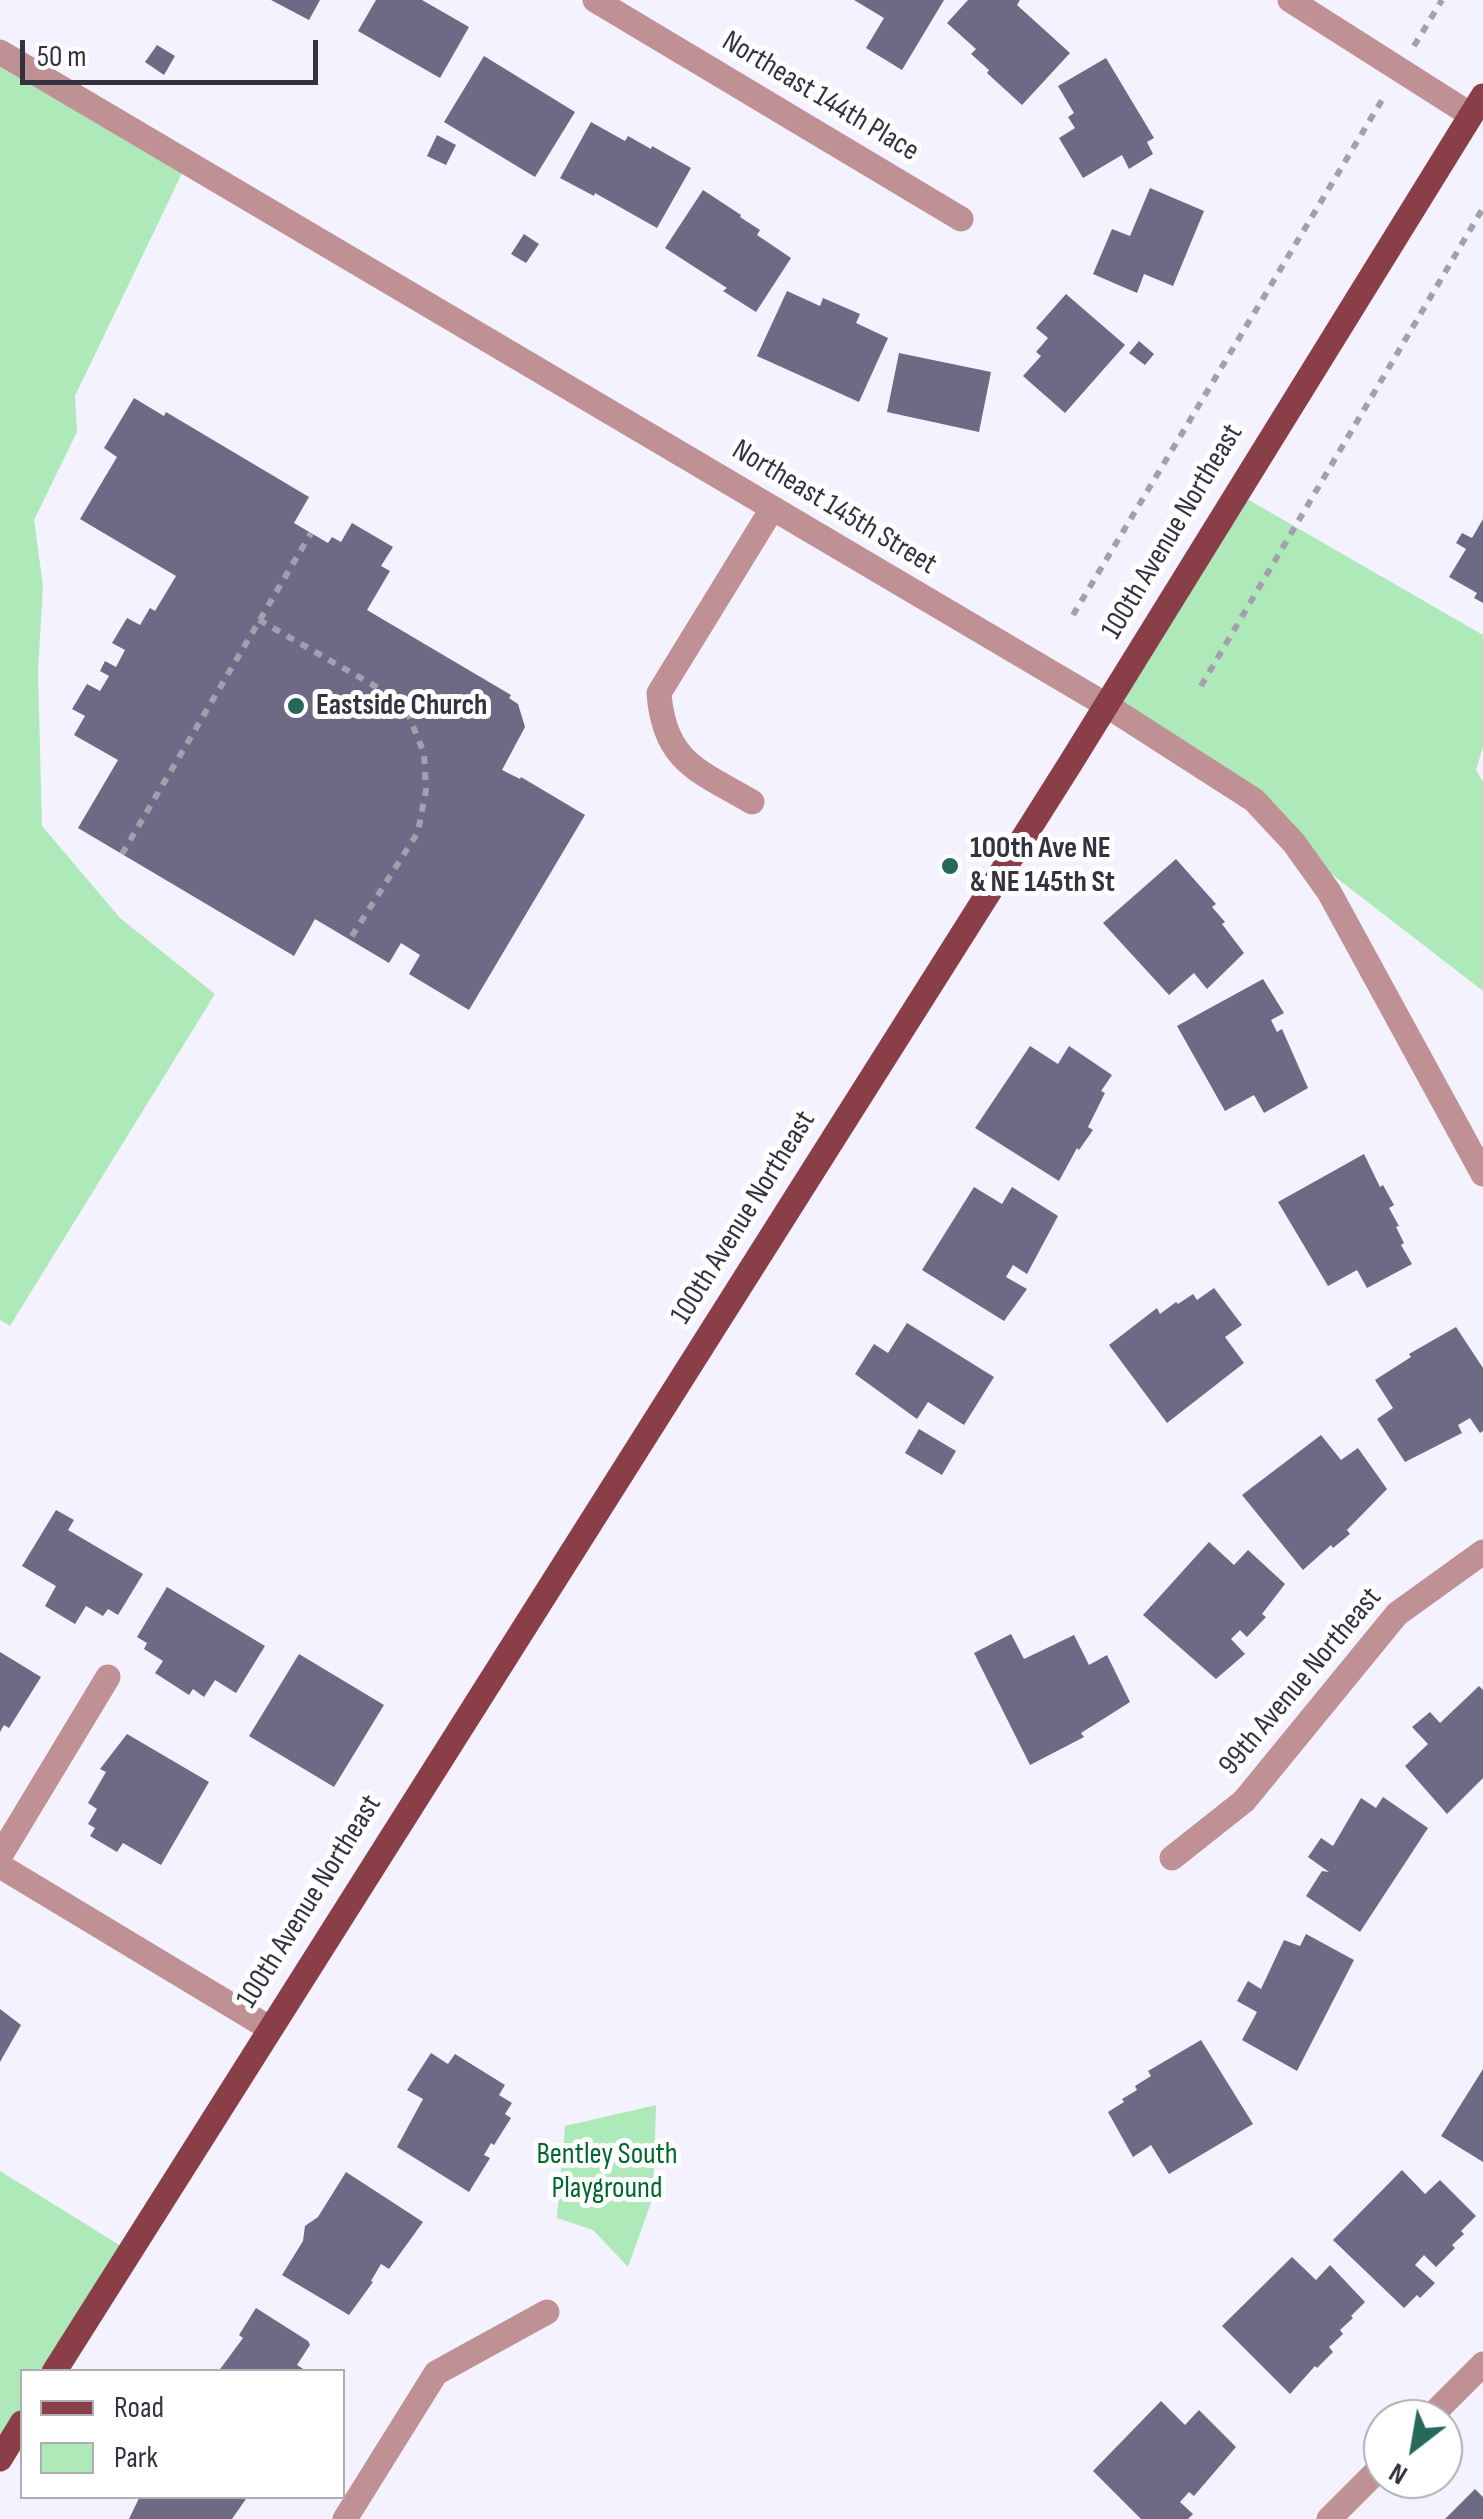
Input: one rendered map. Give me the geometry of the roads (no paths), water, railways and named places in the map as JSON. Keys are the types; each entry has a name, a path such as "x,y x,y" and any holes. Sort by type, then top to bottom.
{"main road":[{"name":"100th Avenue Northeast","path":"56,2369 1106,706 1477,105"},
{"path":"0,2459 20,2425"}],"street":[{"name":"Northeast 144th Place","path":"595,0 961,219"},
{"path":"1290,0 1400,70 1477,105"},
{"name":"Northeast 145th Street","path":"0,52 1106,706 1254,800 1294,844 1329,892 1483,1174"},
{"path":"752,802 684,762 661,718 660,692 772,509"},
{"name":"99th Avenue Northeast","path":"1172,1858 1244,1801 1396,1614 1483,1552"},
{"path":"0,1856 108,1677"},
{"path":"0,1866 269,2028"},
{"path":"345,2519 436,2373 547,2312"},
{"path":"1448,2399 1483,2364"},
{"path":"1329,2519 1363,2485"}],"place":[{"name":"Eastside Church","path":"296,706"},
{"name":"100th Ave NE & NE 145th St","path":"950,866"}],"park label":[{"name":"Bentley South Playground","path":"607,2172"}]}
